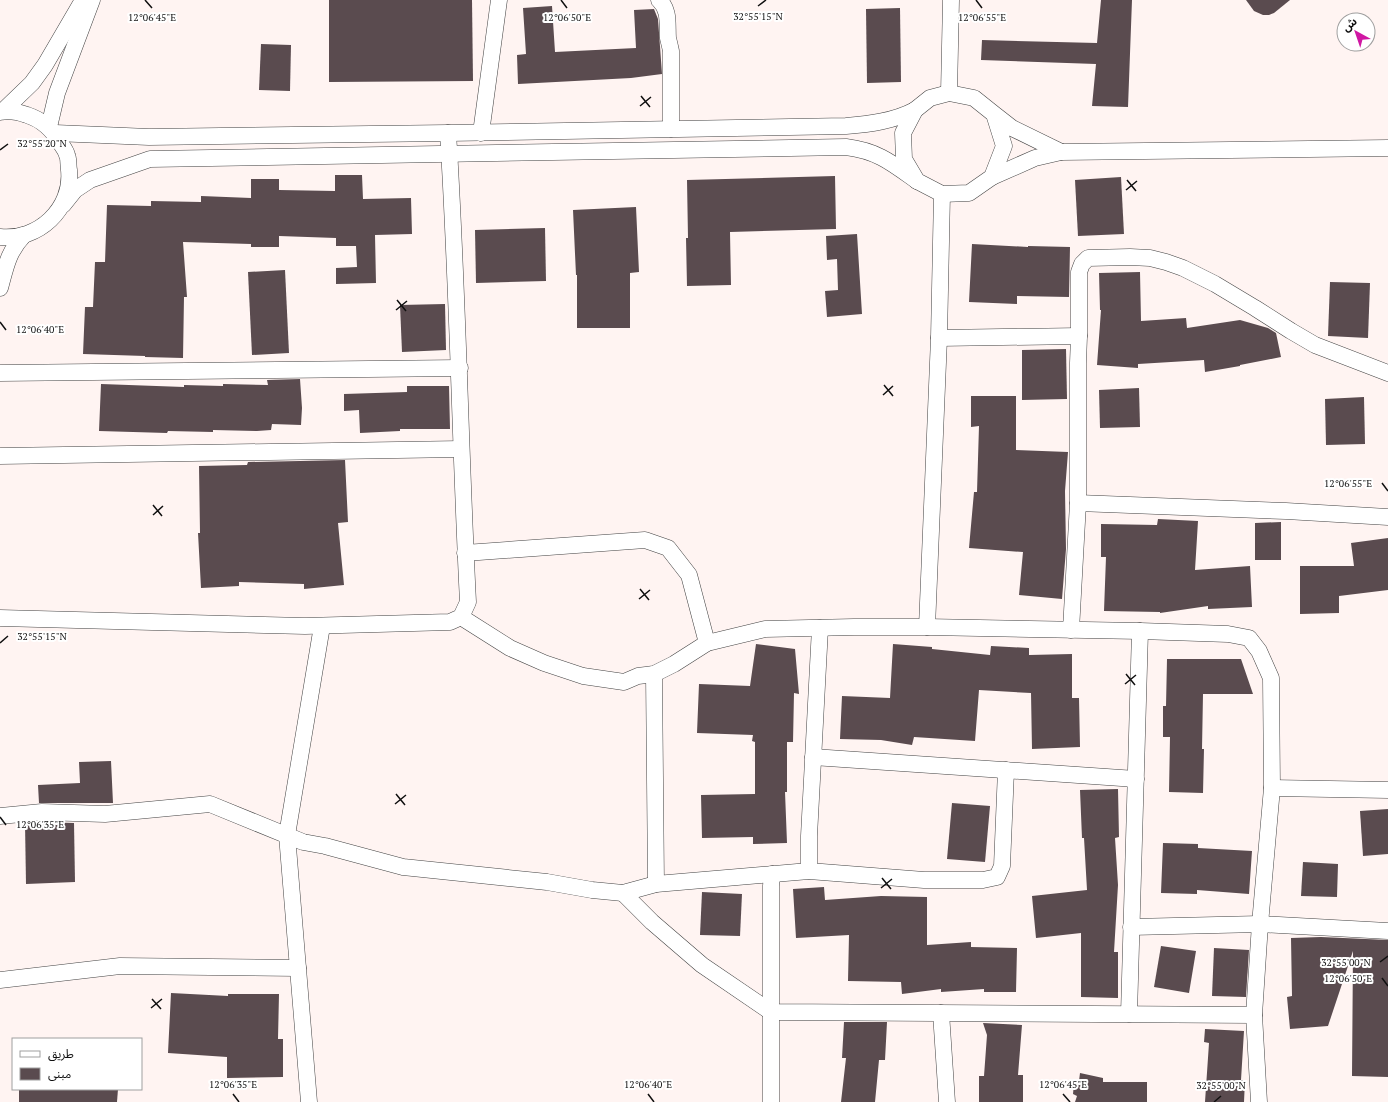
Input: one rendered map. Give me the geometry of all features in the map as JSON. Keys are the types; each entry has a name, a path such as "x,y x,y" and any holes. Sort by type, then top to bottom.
{"street":[{"path":"1,111 32,83 45,65 83,0"},
{"path":"52,130 57,93 92,0"},
{"path":"481,133 500,0"},
{"path":"659,0 665,7 667,13 668,40 671,50 670,129"},
{"path":"949,93 951,0"},
{"path":"52,130 149,137 481,133 866,124 904,116 915,110 930,98 949,93 974,98 1012,128 1061,152"},
{"path":"915,110 903,133 904,159 917,181"},
{"path":"1,111 19,112 35,118 52,130 67,155 70,181 63,205"},
{"path":"992,177 1004,146 994,114"},
{"path":"0,618 322,626 450,622 461,617 468,602 461,449 460,368 448,133"},
{"path":"0,237 10,238 31,233 49,222 74,190 90,180 150,159 846,147 873,152 886,159 917,181 942,194 969,193 992,177 1035,158 1061,152 1388,148"},
{"path":"927,627 939,338 942,194"},
{"path":"0,288 12,249 24,235"},
{"path":"1071,630 1078,503 1079,272 1082,264 1088,258 1130,256 1150,258 1183,268 1215,284 1315,345 1388,373"},
{"path":"939,338 1079,336"},
{"path":"0,373 460,368"},
{"path":"0,456 461,449"},
{"path":"1078,503 1286,511 1388,517"},
{"path":"465,553 645,540 668,548 689,575 707,643"},
{"path":"461,617 510,648 544,663 583,676 624,682 638,676 654,674 674,664 707,643 765,629 927,627 1228,634 1249,638 1259,651 1271,678 1272,788 1254,1014 1259,1102"},
{"path":"309,1102 287,835 322,626"},
{"path":"809,871 809,836 820,628"},
{"path":"1129,1014 1140,631"},
{"path":"654,674 656,884"},
{"path":"813,757 1136,779"},
{"path":"0,816 42,812 105,814 210,804 303,842 325,846 403,867 547,882 592,890 623,892 656,884 809,871 924,880 983,880 997,877 1002,866 1006,770"},
{"path":"1272,788 1388,790"},
{"path":"771,1102 772,874"},
{"path":"623,892 652,922 702,965 772,1012 1254,1014"},
{"path":"1131,928 1260,924 1388,931"},
{"path":"0,980 120,966 298,968"},
{"path":"941,1013 947,1102"}],"building":[{"path":"329,0 472,0 473,81 329,82"},
{"path":"1101,0 1132,0 1128,107 1092,106 1096,64 981,60 982,40 1097,43"},
{"path":"1246,0 1290,0 1274,13 1263,15 1254,11"},
{"path":"552,6 555,52 636,48 634,10 654,9 658,19 662,74 631,78 518,84 517,55 526,54 523,8"},
{"path":"900,8 901,82 867,83 866,9"},
{"path":"261,44 291,45 290,91 259,90"},
{"path":"335,175 362,175 363,199 411,198 412,234 375,235 376,283 336,284 336,268 357,267 356,246 336,246 336,238 279,236 279,247 251,247 251,244 183,242 187,297 184,297 183,358 83,354 85,307 93,307 95,262 105,262 107,205 151,206 151,201 201,202 201,196 251,198 251,179 279,179 279,190 335,191"},
{"path":"835,176 836,229 730,232 731,285 687,286 687,180"},
{"path":"1121,177 1124,234 1078,236 1075,180"},
{"path":"636,207 639,272 630,273 630,328 577,328 577,275 573,210"},
{"path":"545,228 546,281 476,283 475,230"},
{"path":"857,234 862,314 827,317 825,291 838,290 837,259 827,260 826,236"},
{"path":"972,244 1028,247 1070,247 1069,297 1017,296 1017,304 969,302"},
{"path":"285,270 289,353 252,355 248,272"},
{"path":"1140,272 1141,321 1186,318 1187,328 1240,320 1268,328 1276,333 1281,357 1205,372 1204,360 1138,364 1138,368 1097,365 1101,310 1099,273"},
{"path":"1330,282 1370,283 1368,338 1328,336"},
{"path":"445,304 446,350 402,352 400,305"},
{"path":"1066,349 1067,399 1022,400 1022,350"},
{"path":"300,379 302,408 301,425 272,424 271,430 257,431 168,431 167,433 99,431 101,384 184,387 184,385 223,386 223,384 268,385 267,380"},
{"path":"407,386 449,386 450,429 400,429 400,431 360,433 359,410 344,411 344,394 407,392"},
{"path":"1139,388 1140,427 1100,428 1099,390"},
{"path":"971,396 1016,396 1016,450 1068,452 1065,491 1066,549 1062,599 1019,595 1023,552 969,548 974,492 977,492 979,426 971,427"},
{"path":"1364,397 1365,444 1326,445 1325,399"},
{"path":"345,460 348,522 338,523 344,585 304,589 304,584 239,582 239,586 201,588 198,533 200,533 199,466 247,465 248,462"},
{"path":"1158,519 1198,521 1195,570 1250,566 1252,607 1208,609 1208,606 1160,613 1104,611 1106,557 1101,557 1101,524 1157,525"},
{"path":"1281,522 1281,560 1255,560 1255,523"},
{"path":"1388,538 1388,590 1339,596 1339,613 1300,614 1300,566 1354,566 1351,543"},
{"path":"756,644 795,649 799,694 794,693 793,742 787,742 787,792 785,792 787,843 753,844 753,837 702,838 701,795 755,794 755,742 752,741 753,735 697,733 699,684 750,686"},
{"path":"893,644 932,647 932,649 990,655 991,646 1029,648 1029,655 1072,654 1072,698 1079,698 1080,747 1032,749 1031,693 979,690 975,741 914,737 912,745 881,740 840,739 842,696 890,698"},
{"path":"1167,659 1241,659 1253,694 1203,694 1203,793 1169,792 1170,737 1163,737 1163,706 1166,706"},
{"path":"111,761 113,803 39,803 38,785 80,783 79,762"},
{"path":"1118,789 1119,837 1115,838 1118,885 1114,952 1118,952 1118,998 1081,997 1081,933 1036,938 1032,896 1087,890 1084,838 1082,838 1080,790"},
{"path":"952,803 990,806 985,862 947,859"},
{"path":"1388,809 1388,854 1363,856 1360,811"},
{"path":"25,823 74,823 75,882 26,884"},
{"path":"1163,843 1198,844 1198,848 1252,851 1249,894 1197,890 1197,894 1161,893"},
{"path":"1303,862 1338,864 1337,897 1301,896"},
{"path":"824,887 825,900 881,896 927,897 927,945 971,942 971,947 1017,948 1016,992 984,992 984,989 941,992 941,989 902,994 901,982 848,981 849,935 796,938 793,889"},
{"path":"702,892 742,894 740,936 700,935"},
{"path":"1321,937 1388,940 1388,1077 1352,1076 1353,951 1328,1026 1290,1029 1287,997 1292,996 1291,938"},
{"path":"1161,946 1196,951 1189,993 1154,987"},
{"path":"1214,948 1249,950 1246,997 1212,996"},
{"path":"171,993 228,996 228,994 279,994 278,1039 283,1039 283,1077 227,1078 227,1057 168,1053"},
{"path":"844,1022 887,1022 885,1060 879,1060 875,1102 841,1102 846,1058 842,1058"},
{"path":"983,1023 1022,1025 1018,1075 1023,1075 1023,1102 979,1102 979,1076 984,1076 987,1035"},
{"path":"1205,1029 1244,1031 1241,1080 1245,1080 1244,1102 1205,1102 1209,1043 1204,1042"},
{"path":"1080,1073 1103,1078 1103,1082 1147,1082 1147,1102 1075,1102 1077,1096 1073,1094 1074,1083 1079,1081"},
{"path":"19,1090 118,1090 117,1102 19,1102"}]}
